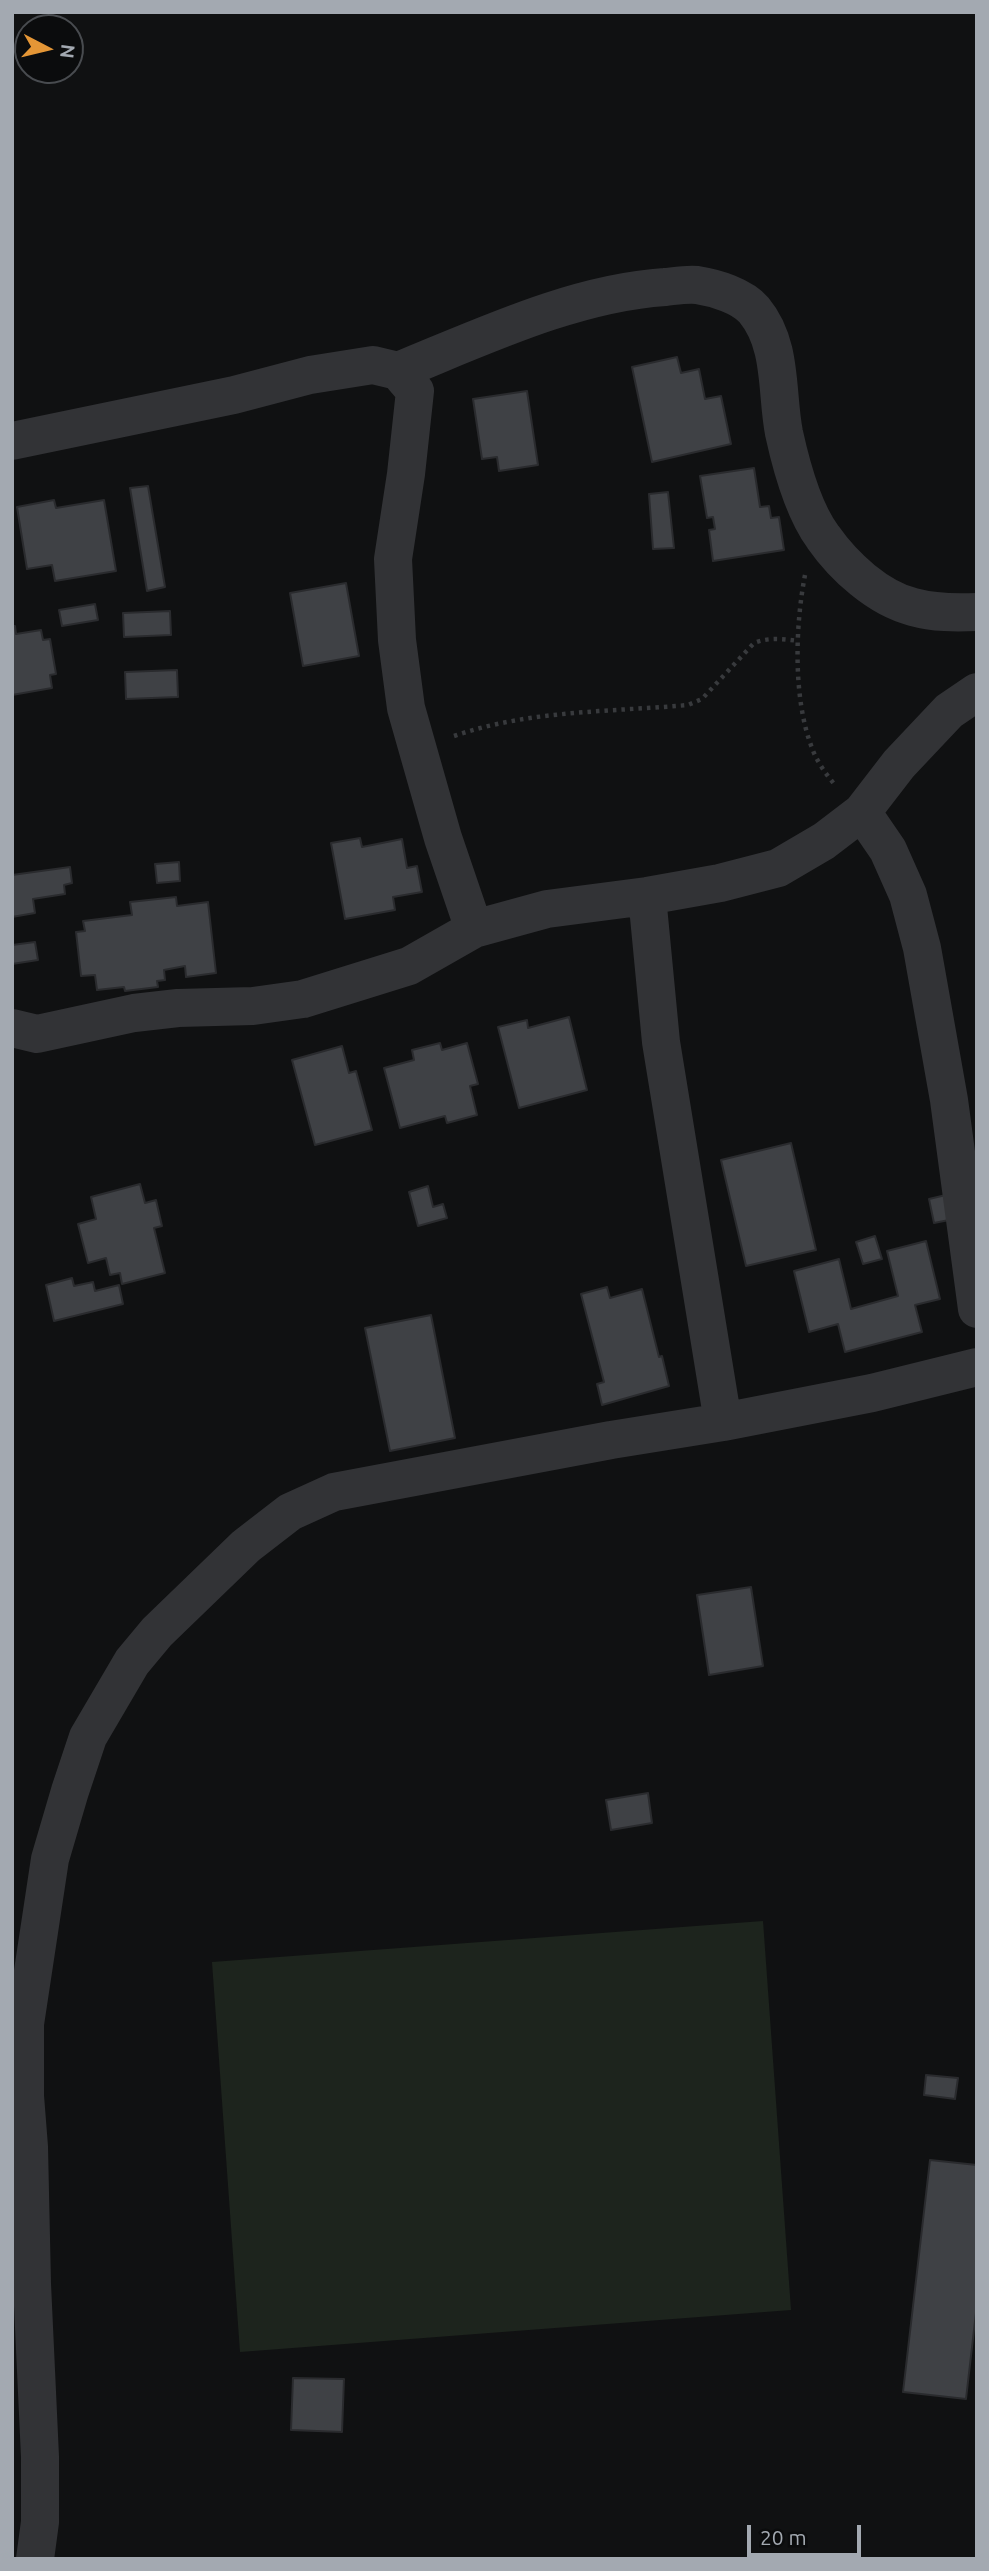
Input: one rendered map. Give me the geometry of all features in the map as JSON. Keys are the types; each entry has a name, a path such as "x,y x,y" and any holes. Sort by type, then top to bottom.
{"street":[{"path":"12,441 234,395 310,375 373,366 398,371 575,304 640,288 696,285 732,295 754,309 771,341 784,432 800,489 822,536 850,569 885,596 912,607 944,613 977,612"},
{"path":"398,371 415,391 393,559 397,640 406,708 443,838 474,929"},
{"path":"12,1028 37,1034 134,1013 178,1008 253,1006 303,999 410,966 474,929 547,909 647,896 720,883 778,868 824,841 862,812 899,764 949,711 977,692"},
{"path":"862,812 888,850 908,895 922,948 949,1100 977,1309"},
{"path":"647,896 661,1042 723,1422"},
{"path":"35,2559 40,2522 40,2457 25,2096 25,2024 50,1859 88,1737 132,1662 157,1632 246,1546 290,1512 334,1492 611,1440 723,1422 872,1393 977,1367"}],"path":[{"path":"822,536 804,577 799,641 802,714 813,751 840,791 862,812"},
{"path":"419,753 480,727 523,718 688,705 702,699 754,643 776,638 799,641"}],"shaded area":[{"path":"763,1921 791,2310 240,2352 212,1962"}],"building":[{"path":"677,357 681,373 699,369 705,399 721,396 731,444 652,462 632,367"},
{"path":"527,391 538,465 499,471 497,457 482,459 473,399"},
{"path":"754,468 760,507 769,506 771,518 779,517 784,550 713,561 709,530 715,529 713,517 707,518 700,476"},
{"path":"148,486 165,587 147,591 130,488"},
{"path":"668,492 674,548 653,549 649,494"},
{"path":"54,500 56,508 104,500 116,571 55,581 52,565 27,569 17,507"},
{"path":"346,583 359,656 303,666 290,593"},
{"path":"95,604 98,620 62,626 59,610"},
{"path":"170,611 171,635 124,637 123,613"},
{"path":"12,626 15,626 16,634 41,630 43,640 50,639 56,674 50,675 52,688 12,695"},
{"path":"177,670 178,697 126,699 125,672"},
{"path":"360,838 362,847 402,839 407,868 417,866 422,892 393,897 395,910 345,919 331,843"},
{"path":"179,862 180,881 157,883 155,864"},
{"path":"70,867 72,883 64,885 65,894 33,899 35,913 12,917 12,875"},
{"path":"176,897 177,906 208,902 216,973 186,977 185,966 164,970 165,980 157,981 158,987 125,991 124,987 97,990 95,975 81,976 76,932 85,931 83,921 132,915 130,902"},
{"path":"35,942 38,960 12,964 12,945"},
{"path":"569,1017 587,1090 519,1108 498,1027 527,1020 528,1028"},
{"path":"440,1043 442,1050 467,1043 478,1084 470,1086 477,1115 447,1123 445,1116 400,1128 384,1068 414,1060 412,1050"},
{"path":"342,1046 349,1073 356,1071 372,1130 315,1145 292,1060"},
{"path":"791,1143 816,1250 746,1266 721,1160"},
{"path":"140,1184 145,1203 156,1200 162,1226 154,1228 165,1273 122,1284 120,1273 110,1275 106,1258 88,1263 78,1224 96,1219 91,1197"},
{"path":"428,1186 433,1207 443,1204 447,1218 418,1226 409,1192"},
{"path":"950,1194 954,1219 934,1223 929,1199"},
{"path":"875,1236 882,1259 863,1264 856,1242"},
{"path":"926,1241 940,1299 915,1305 922,1332 845,1352 838,1324 809,1332 794,1271 839,1259 851,1309 898,1296 887,1251"},
{"path":"72,1278 74,1286 93,1282 95,1291 119,1285 123,1304 54,1321 46,1285"},
{"path":"607,1287 610,1298 642,1289 669,1386 602,1405 597,1384 604,1382 581,1294"},
{"path":"431,1315 455,1438 390,1451 365,1328"},
{"path":"751,1587 763,1666 709,1675 697,1595"},
{"path":"648,1793 652,1823 611,1830 606,1800"},
{"path":"926,2075 958,2078 955,2099 924,2095"},
{"path":"930,2160 977,2165 977,2304 966,2399 903,2392"},
{"path":"293,2378 344,2379 342,2432 291,2430"}]}
